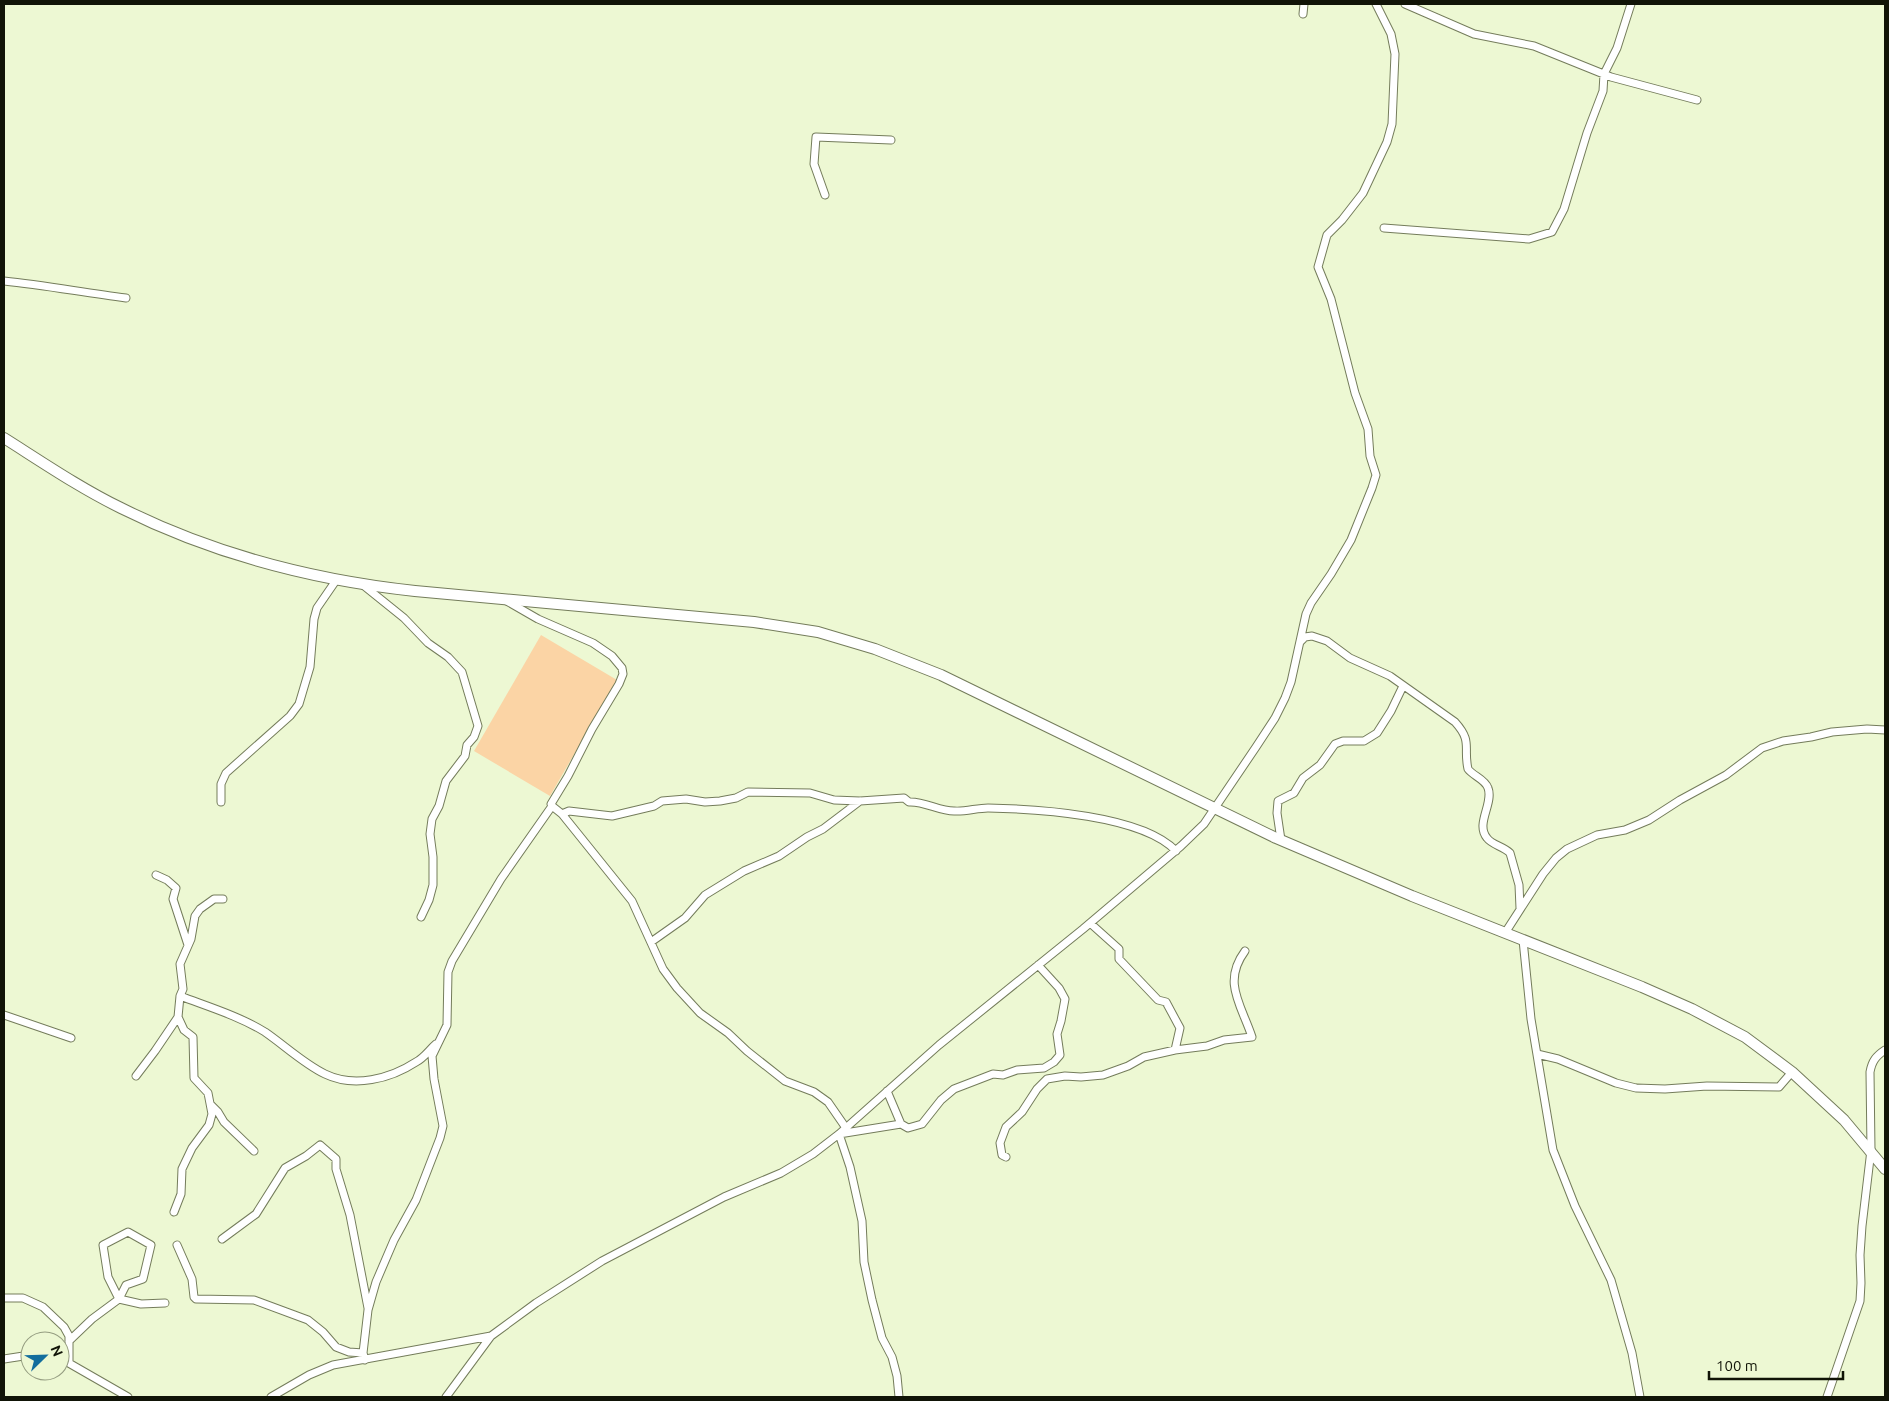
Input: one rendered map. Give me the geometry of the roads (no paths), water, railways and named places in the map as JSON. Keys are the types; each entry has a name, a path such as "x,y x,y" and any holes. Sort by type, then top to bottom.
{"main road":[{"path":"4,438 60,474 120,508 179,534 248,558 297,572 363,585 754,622 818,632 851,641 942,675 1281,840 1412,896 1692,1009 1744,1037 1792,1072 1844,1120 1872,1150 1885,1168"}],"street":[{"path":"1303,14 1304,4"},
{"path":"446,1397 491,1336 536,1303 602,1261 724,1197 781,1172 813,1154 846,1128 939,1045 1090,923 1176,850 1204,824 1215,808 1275,718 1291,682 1304,623 1311,603 1351,540 1376,475 1370,456 1368,429 1355,393 1331,299 1318,267 1327,235 1342,220 1363,193 1388,142 1392,124 1394,54 1391,34 1376,4"},
{"path":"1405,4 1474,34 1534,46 1604,74 1697,100"},
{"path":"1384,228 1529,239 1552,232 1564,209 1587,133 1603,91 1604,74 1617,48 1632,4"},
{"path":"825,195 814,164 816,137 891,140"},
{"path":"4,281 45,285 85,294 126,298"},
{"path":"221,802 221,784 226,773 290,716 299,704 310,667 316,608 337,579"},
{"path":"363,585 404,618 428,643 448,657 462,672 478,726 474,737 467,745 465,756 446,781 439,806 432,819 430,834 433,857 433,885 429,900 421,917"},
{"path":"364,1356 368,1310 383,1264 416,1200 443,1126 434,1079 432,1056 447,1025 448,972 452,961 505,872 552,806 592,729 619,684 622,674 622,668 612,656 593,643 538,619 502,599"},
{"path":"1301,641 1305,637 1312,636 1327,641 1350,658 1382,671 1455,722 1467,740 1468,769 1486,784 1489,791 1483,824 1484,832 1486,838 1510,853 1519,885 1520,908"},
{"path":"1281,840 1277,813 1278,800 1294,793 1303,778 1320,765 1335,744 1343,741 1364,741 1377,733 1391,711 1403,686"},
{"path":"1505,932 1543,874 1562,852 1597,835 1625,830 1649,820 1726,774 1762,748 1782,741 1832,732 1867,729 1885,730"},
{"path":"562,814 569,811 612,816 654,806 662,801 686,799 704,802 720,801 736,798 748,792 810,793 834,800 860,801 904,798 909,802 954,812 987,808 1043,811 1099,818 1146,832 1170,844 1176,850"},
{"path":"651,942 685,918 705,895 744,871 779,856 837,819 860,801"},
{"path":"552,806 562,814 632,901 663,969 677,988 700,1013 728,1033 747,1051 785,1081 814,1092 828,1102 846,1128"},
{"path":"156,875 176,888 173,899 188,945"},
{"path":"136,1076 155,1052 178,1017 180,996 183,989 180,964 191,938 195,916 200,909 214,899 223,899"},
{"path":"1090,923 1119,949 1120,959 1158,1000 1166,1002 1180,1028 1175,1050"},
{"path":"1523,940 1531,1019 1553,1150 1575,1206 1612,1280 1632,1353 1640,1397"},
{"path":"1006,1157 1002,1155 1000,1142 1006,1127 1022,1112 1047,1079 1065,1076 1103,1075 1128,1066 1144,1057 1175,1050 1207,1046 1224,1040 1252,1037 1233,978 1237,962 1246,951"},
{"path":"887,1090 901,1124 908,1128 922,1124 954,1089 993,1074 1003,1075 1017,1070 1044,1068 1054,1062 1060,1056 1057,1034 1065,1000 1059,988 1038,965"},
{"path":"180,996 246,1022 264,1032 323,1074 335,1078 359,1082 369,1081 417,1062 437,1043"},
{"path":"4,1015 71,1038"},
{"path":"174,1212 181,1194 182,1170 192,1148 209,1125 212,1114 208,1093 194,1078 193,1037 184,1030 178,1017"},
{"path":"1827,1397 1860,1302 1862,1226 1872,1150 1870,1072 1872,1062 1885,1050"},
{"path":"1537,1054 1558,1059 1616,1083 1636,1088 1779,1086 1792,1072"},
{"path":"211,1106 218,1112 224,1122 254,1151"},
{"path":"839,1134 901,1124"},
{"path":"839,1134 852,1176 862,1222 864,1262 872,1300 882,1338 892,1357 897,1376 899,1397"},
{"path":"222,1239 256,1214 285,1168 306,1156 320,1145 336,1159 336,1169 350,1215 368,1310"},
{"path":"70,1341 92,1319 119,1299 126,1284 143,1279 151,1245 128,1232 103,1245 108,1277 119,1299"},
{"path":"177,1245 187,1267 196,1299 254,1300 308,1320 323,1332 336,1347 364,1356"},
{"path":"4,1298 23,1298 43,1307 67,1331"},
{"path":"119,1299 141,1304 165,1303"},
{"path":"272,1397 309,1375 333,1365 364,1356 491,1336"},
{"path":"4,1359 20,1357"},
{"path":"70,1364 128,1397"}]}
